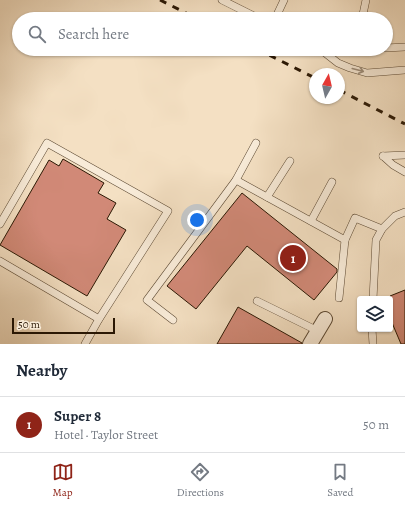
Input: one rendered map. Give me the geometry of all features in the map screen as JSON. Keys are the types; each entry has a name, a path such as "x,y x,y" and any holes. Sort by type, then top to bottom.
{"street":[{"path":"310,344 321,325"}],"lane":[{"path":"222,0 246,12"},
{"path":"278,12 284,0"},
{"path":"363,12 366,0"},
{"path":"393,48 405,47"},
{"path":"329,56 338,63 367,73 405,70"},
{"path":"0,224 47,143 168,211 99,319 85,344"},
{"path":"173,320 147,300 236,180 256,143"},
{"path":"405,155 383,156 393,165 405,172"},
{"path":"267,197 290,162"},
{"path":"236,180 345,240"},
{"path":"311,221 332,182"},
{"path":"373,296 376,240 382,229 395,216 405,212"},
{"path":"339,298 345,240 355,218 382,229"},
{"path":"0,261 99,319"},
{"path":"257,301 321,325"},
{"path":"372,332 373,344"}],"building":[{"path":"63,159 104,183 98,193 116,203 107,219 126,230 87,296 0,245 49,160 59,166"},
{"path":"242,193 337,269 337,272 314,300 247,246 196,309 167,286"},
{"path":"405,290 405,344 401,344 393,325 393,296 390,296"},
{"path":"238,307 302,343 302,344 217,344"}],"railway":[{"path":"160,0 184,12"},
{"path":"271,56 309,75"},
{"path":"345,93 405,124"}],"place":[{"name":"Super 8","path":"293,258"}]}
